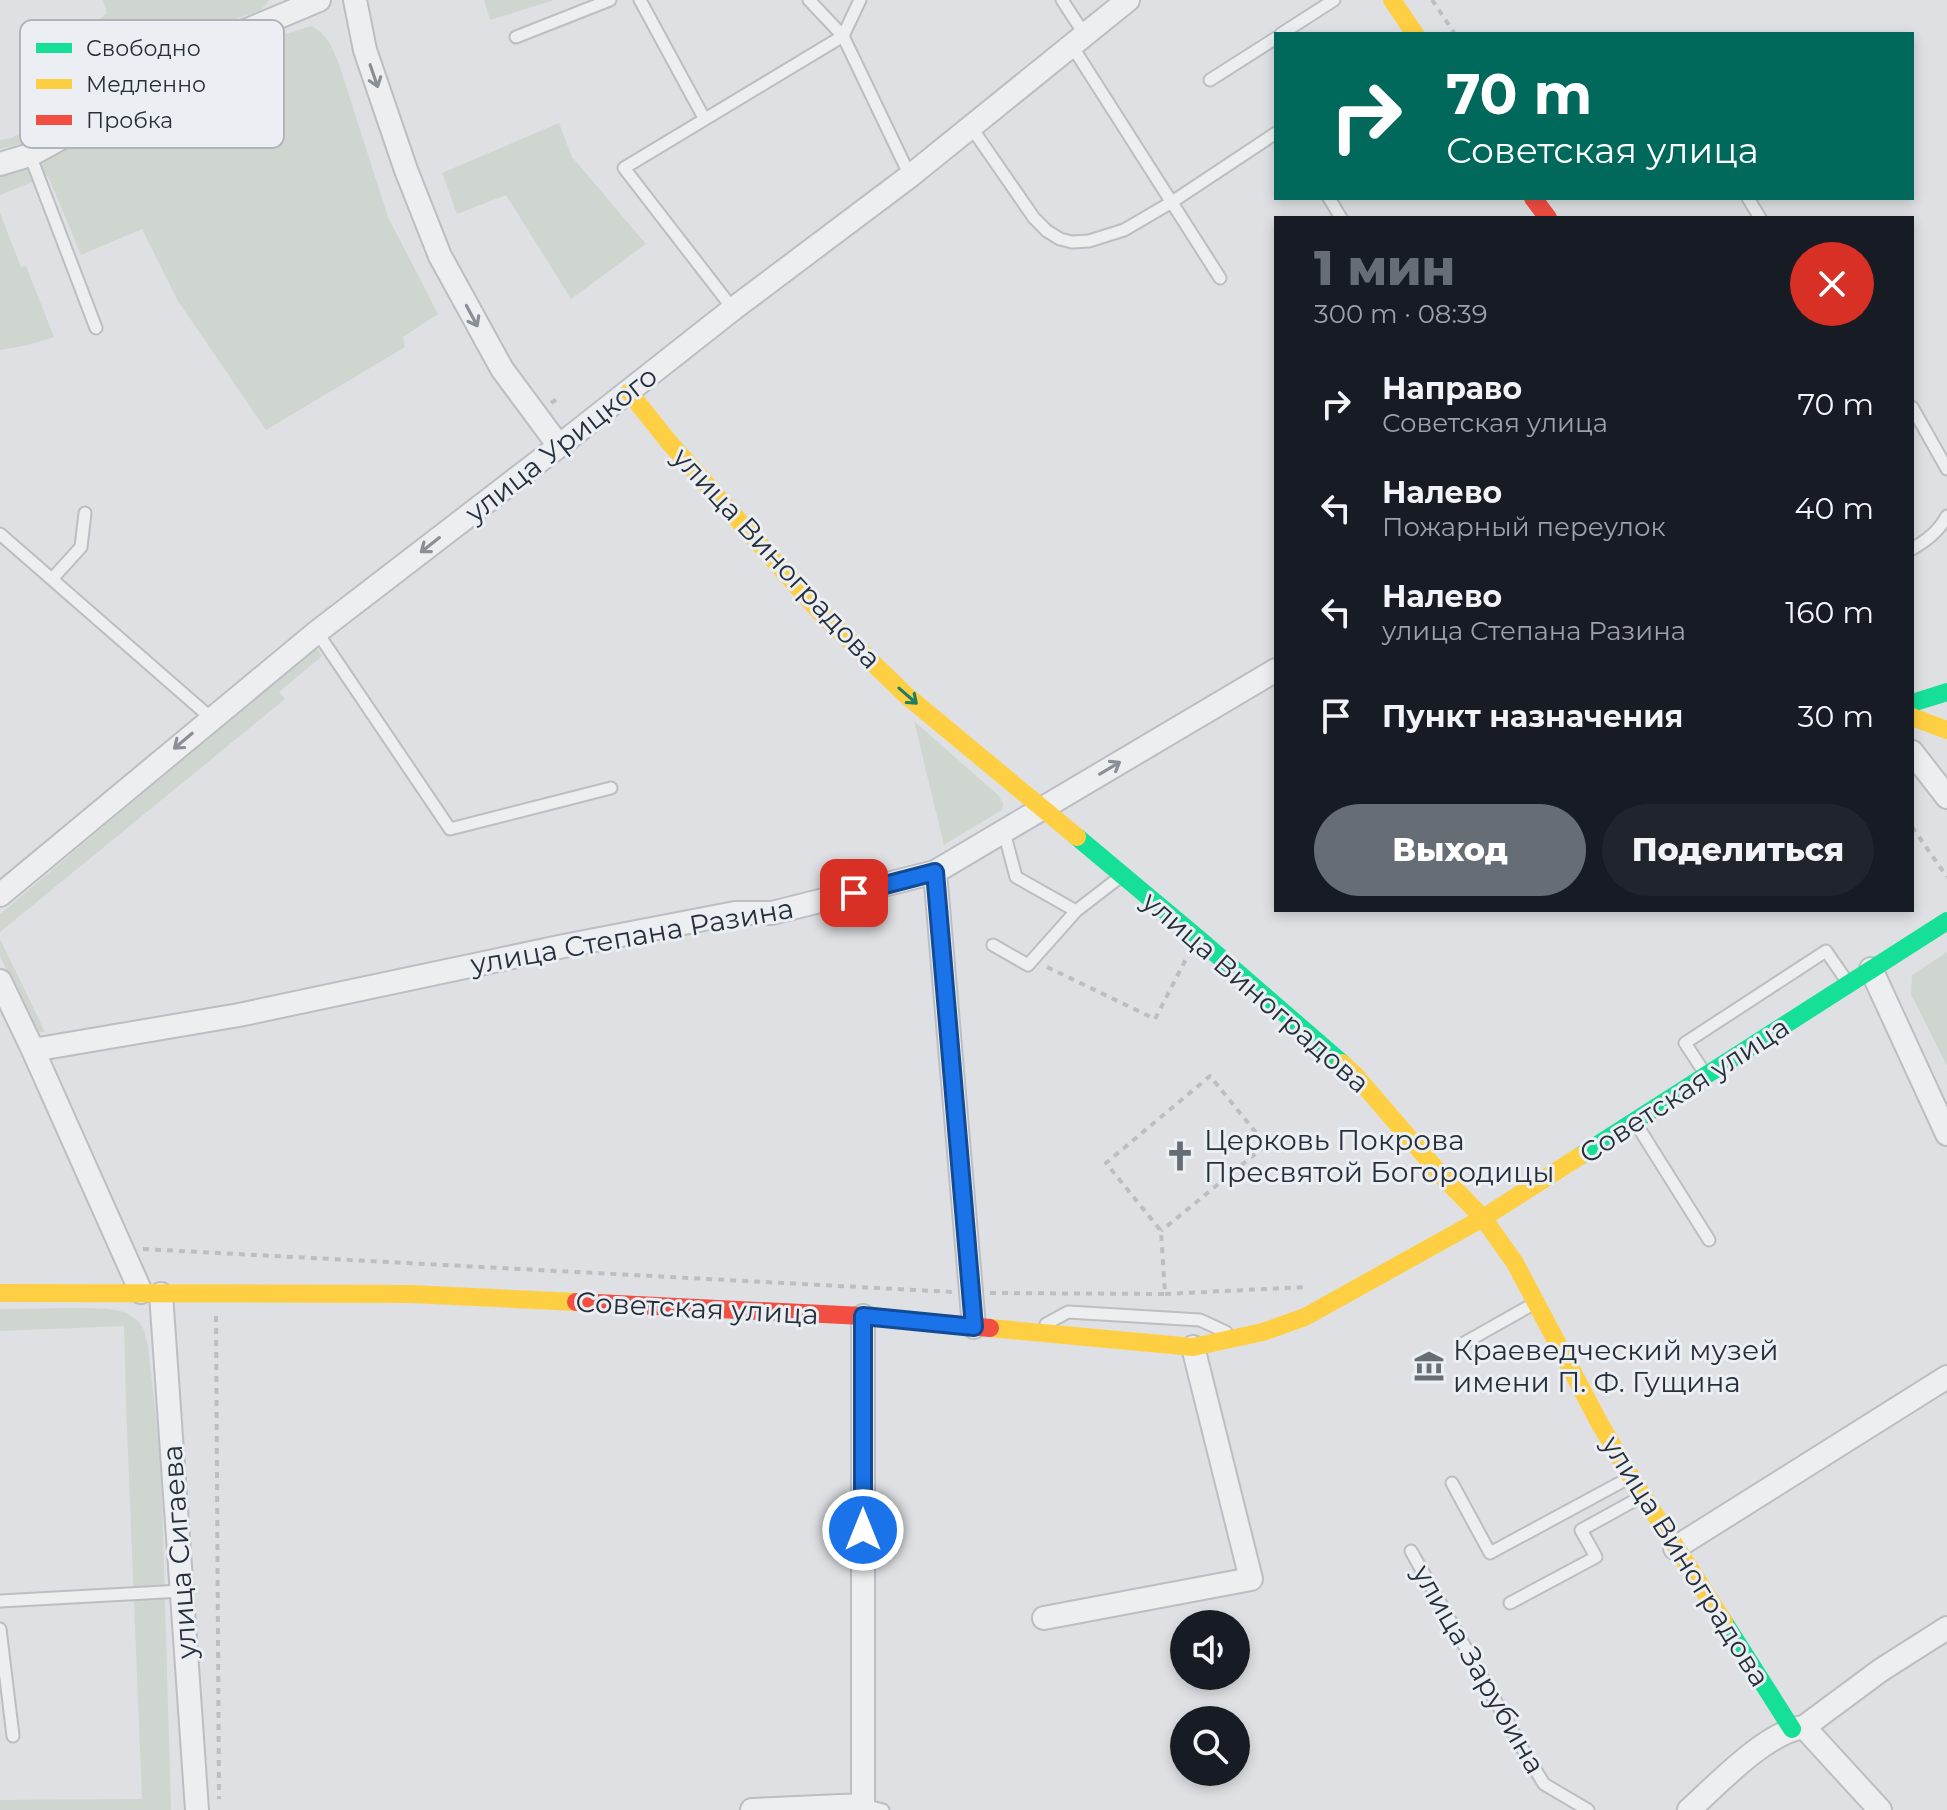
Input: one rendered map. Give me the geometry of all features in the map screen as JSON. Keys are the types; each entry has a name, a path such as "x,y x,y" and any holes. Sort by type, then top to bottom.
{"street":[{"path":"271,20 319,0"},
{"path":"355,0 365,50 406,170 440,256 502,369 559,446"},
{"name":"улица Урицкого","path":"0,895 317,632 733,309 910,176 1128,0"},
{"path":"1392,0 1414,32"},
{"path":"0,164 43,148"},
{"name":"улица Виноградова","path":"629,392 668,441 820,612 907,696 1123,875 1355,1075 1442,1176 1483,1218 1515,1263 1600,1424 1675,1548 1798,1728 1880,1810"},
{"name":"улица Степана Разина","path":"33,1050 239,1015 735,913 772,913 935,872 1274,671"},
{"path":"1914,702 1947,692"},
{"path":"1914,718 1947,733 1918,760 1947,797"},
{"path":"935,872 974,1327"},
{"name":"Советская улица","path":"0,1293 411,1294 863,1316 1193,1347 1241,1340 1305,1317 1483,1218 1947,921"},
{"path":"1871,969 1947,1134"},
{"name":"улица Сигаева","path":"0,981 121,1248 151,1293 182,1591 197,1810"},
{"path":"752,1810 870,1808 863,1316"},
{"path":"1044,1618 1251,1579 1193,1347"},
{"path":"1675,1548 1947,1377"},
{"path":"1689,1810 1773,1738 1798,1728 1947,1628"}],"lane":[{"path":"516,37 610,0"},
{"path":"640,0 704,118"},
{"path":"809,0 843,36 910,176"},
{"path":"733,309 624,168 843,36 860,0"},
{"path":"1062,0 1078,40 1220,278"},
{"path":"1284,32 1334,0"},
{"path":"1210,80 1274,39"},
{"path":"971,127 1034,218 1047,231 1072,242 1089,241 1124,230 1274,134"},
{"path":"30,155 96,328"},
{"path":"1914,411 1947,469"},
{"path":"52,579 81,547 85,513"},
{"path":"1914,548 1937,531 1947,516"},
{"path":"0,534 211,718"},
{"path":"317,632 450,829 611,788"},
{"path":"1004,832 1016,877 1076,911"},
{"path":"993,945 1028,965 1076,911 1123,875"},
{"path":"1707,1076 1685,1043 1826,951 1849,984"},
{"path":"1635,1122 1709,1240"},
{"path":"1464,1343 1536,1303"},
{"path":"1032,1332 1068,1312 1200,1320 1241,1340"},
{"path":"1452,1483 1490,1553 1631,1477"},
{"path":"1510,1603 1596,1557 1581,1530 1643,1496"},
{"name":"улица Зарубина","path":"1411,1551 1544,1784 1588,1810"},
{"path":"0,1601 182,1591"},
{"path":"0,1629 13,1736"}],"path":[{"path":"1432,0 1454,32"},
{"path":"1914,830 1947,877"},
{"path":"1037,963 1155,1019 1191,950"},
{"path":"1161,1231 1266,1145 1210,1076 1106,1163 1161,1231 1165,1294"},
{"path":"121,1248 972,1293 1165,1294 1305,1287"},
{"path":"216,1294 219,1810"}],"shaded area":[{"path":"103,0 269,0 261,10 234,20 99,20 107,13"},
{"path":"484,0 554,0 490,20"},
{"path":"311,26 325,37 334,52 388,217 438,314 403,337 405,347 266,430 178,301 142,229 81,255 48,176 0,195 0,177 71,148 284,148 284,35"},
{"path":"559,123 572,157 646,244 571,299 506,195 457,214 442,173"},
{"path":"20,134 20,144 0,149 0,140"},
{"path":"0,213 21,267 26,266 54,337 0,350"},
{"path":"316,647 322,656 279,692 285,699 0,932 0,914"},
{"path":"914,721 998,795 1003,803 1002,810 944,845"},
{"path":"0,939 45,1032 36,1033 0,956"},
{"path":"1947,952 1947,1066 1911,994 1912,975"},
{"path":"0,1309 114,1310 130,1315 142,1326 148,1345 161,1463 171,1810 0,1810 0,1800 142,1799 124,1326 0,1331"}],"traffic: fast":[{"path":"1914,702 1947,692"},
{"path":"1077,837 1342,1063"},
{"path":"1580,1156 1947,921"},
{"path":"1724,1622 1792,1729"}],"traffic: slow":[{"path":"1392,0 1414,32"},
{"path":"629,392 668,441 820,612 907,696 1077,837"},
{"path":"1914,718 1947,730"},
{"path":"1342,1063 1483,1218 1515,1263 1600,1424 1724,1622"},
{"path":"990,1328 1193,1347 1263,1332 1305,1317 1483,1218 1580,1156"},
{"path":"0,1293 411,1294 576,1302"}],"traffic: jam":[{"path":"1534,200 1546,216"},
{"path":"576,1302 863,1316 990,1328"}],"place":[{"name":"Церковь Покрова Пресвятой Богородицы","path":"1180,1156"},
{"name":"Краеведческий музей имени П. Ф. Гущина","path":"1429,1366"}],"route":[{"path":"854,893 935,872 974,1327 863,1316 863,1530"}]}
